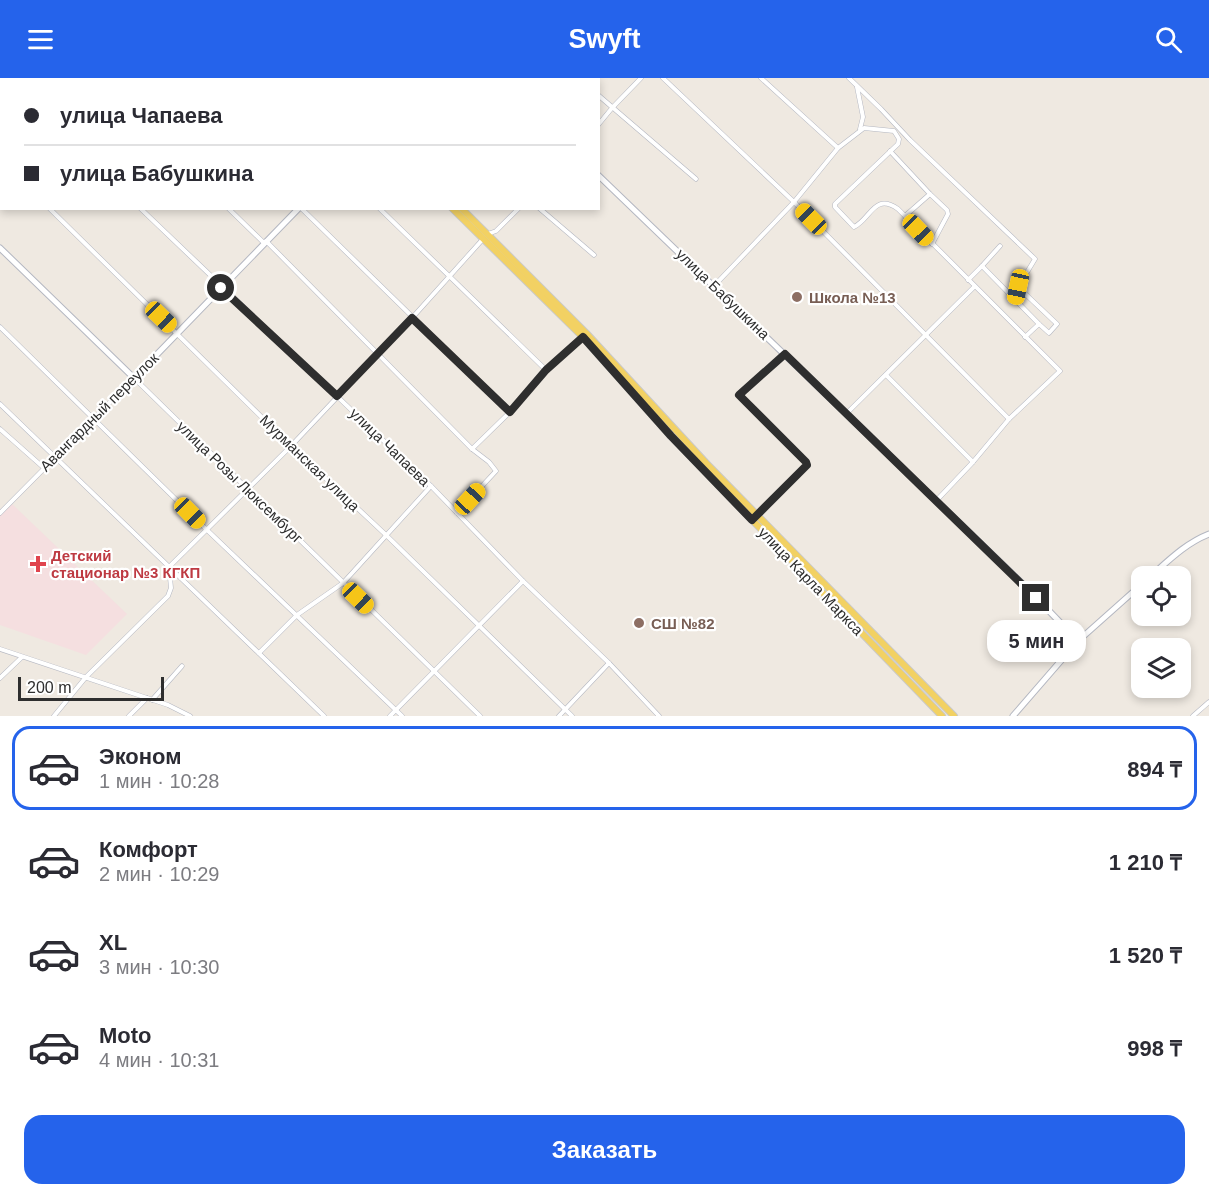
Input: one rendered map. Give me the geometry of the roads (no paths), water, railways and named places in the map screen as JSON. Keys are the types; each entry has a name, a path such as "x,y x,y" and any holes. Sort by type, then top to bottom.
{"main road":[{"name":"улица Карла Маркса","path":"454,210 586,333 678,434 924,691"},
{"name":"улица Карла Маркса","path":"462,210 485,237 583,337 671,436 924,691"},
{"path":"924,691 942,716"},
{"path":"924,691 954,716"}],"street":[{"path":"600,123 641,78"},
{"path":"663,78 794,202 1009,419"},
{"path":"761,78 838,148"},
{"path":"849,78 899,132 1035,259 1018,287 1016,300"},
{"path":"857,86 863,117 859,131"},
{"path":"600,97 696,179"},
{"path":"714,286 794,202 838,148 859,131 868,127 899,132"},
{"path":"899,132 898,144 834,205 854,227 880,203 890,203 1060,371 1009,419 973,462 935,501"},
{"path":"890,151 947,210 948,214 932,244"},
{"name":"улица Бабушкина","path":"600,178 1026,587 1078,641"},
{"path":"905,216 930,194"},
{"name":"Мурманская улица","path":"51,210 291,446 480,625 572,716"},
{"name":"улица Чапаева","path":"142,210 221,288 431,486 523,581 609,663 659,716"},
{"path":"230,210 496,471 457,513"},
{"name":"Авангардный переулок","path":"0,513 298,210"},
{"path":"302,210 510,412"},
{"path":"381,210 546,370"},
{"path":"169,567 291,446 485,237 496,231 517,210"},
{"path":"541,210 594,255"},
{"path":"968,280 1000,246"},
{"name":"улица Розы Люксембург","path":"0,248 480,716"},
{"path":"982,266 1049,333 1058,324 1018,287"},
{"path":"846,414 974,287"},
{"path":"1026,338 1039,324"},
{"path":"0,327 207,530 402,716"},
{"path":"472,449 510,412 546,370 583,337"},
{"path":"752,520 808,463 739,395 785,354"},
{"path":"886,375 973,462"},
{"path":"0,404 324,716"},
{"path":"0,429 44,468"},
{"path":"259,653 297,615 343,583 431,486"},
{"path":"1162,566 1198,538 1209,534"},
{"path":"54,716 86,677 168,596 171,588 169,567"},
{"path":"390,716 523,581"},
{"path":"1013,716 1078,641 1131,594"},
{"path":"0,650 86,677 190,716"},
{"path":"0,678 23,657"},
{"path":"559,716 609,663"},
{"path":"129,716 182,666"},
{"path":"1193,716 1209,702"}],"place":[{"name":"Школа №13","path":"797,297"},
{"name":"Детский стационар №3 КГКП","path":"38,564"},
{"name":"СШ №82","path":"639,623"}]}
